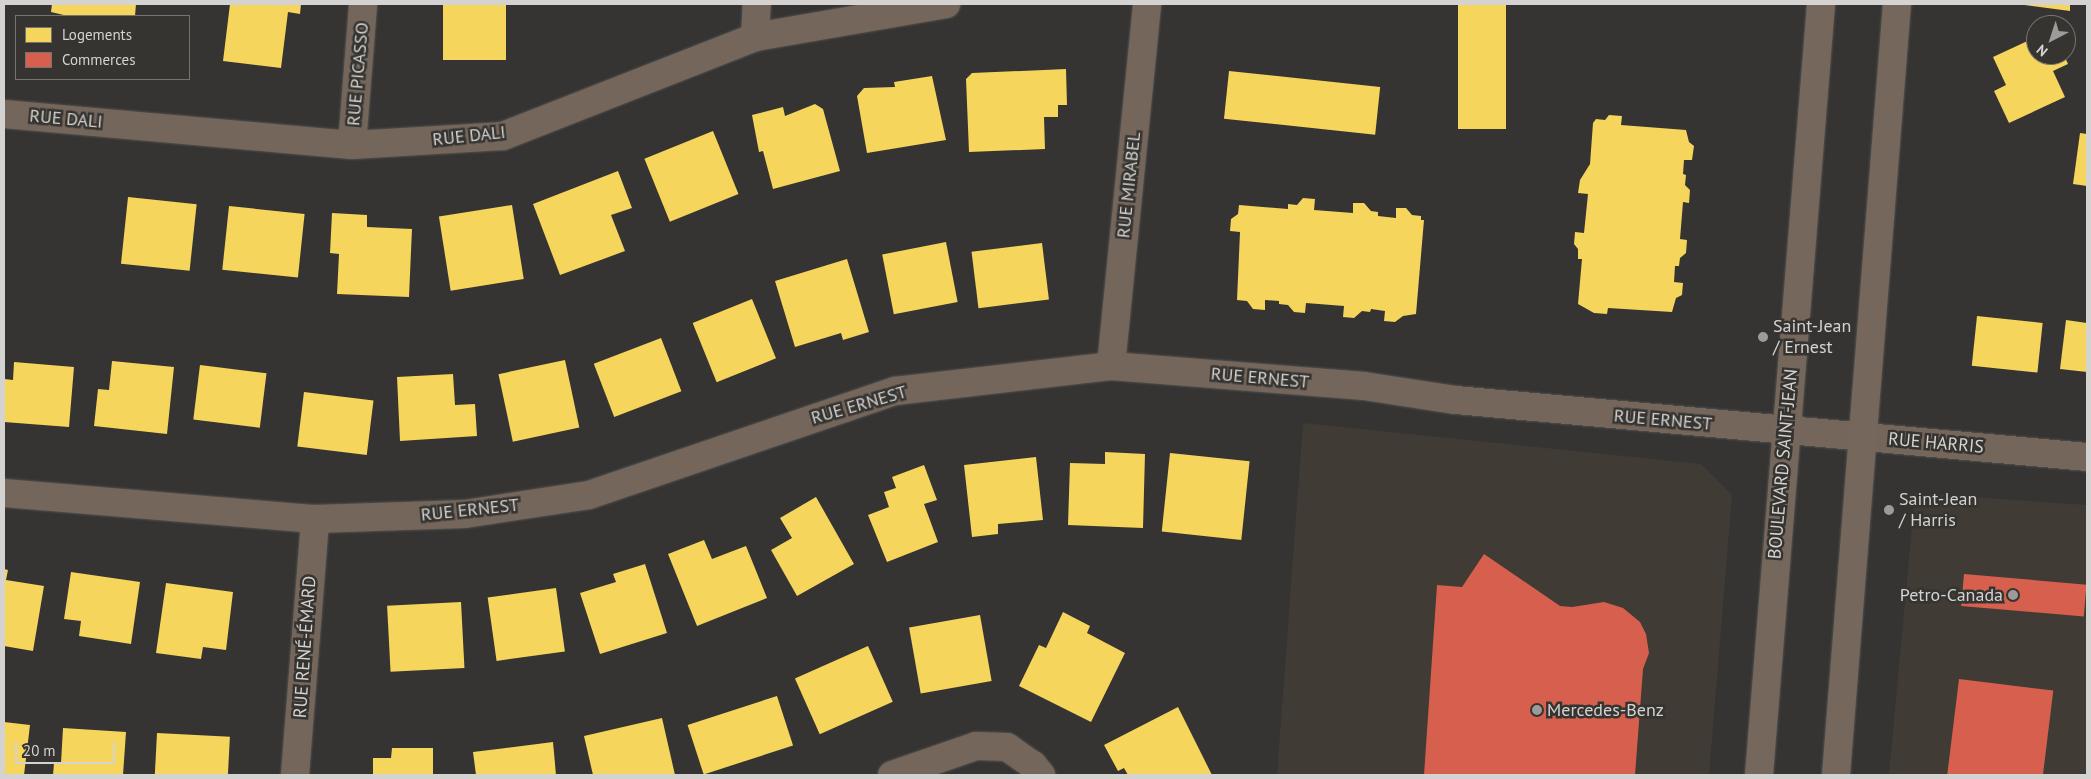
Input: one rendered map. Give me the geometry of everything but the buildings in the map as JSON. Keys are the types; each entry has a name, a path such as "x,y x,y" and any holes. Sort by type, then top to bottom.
{"main road":[{"name":"BOULEVARD SAINT-JEAN","path":"1759,775 1785,431 1821,4"},
{"path":"1836,775 1897,4"}],"street":[{"name":"RUE PICASSO","path":"352,145 364,4"},
{"path":"755,37 757,4"},
{"name":"RUE DALI","path":"4,114 352,145 503,136 755,37 946,4"},
{"name":"RUE MIRABEL","path":"1111,366 1147,4"},
{"name":"RUE ERNEST","path":"4,493 314,519 464,514 589,495 896,391 1111,366 1364,386 1456,400 1785,431"},
{"name":"RUE HARRIS","path":"1785,431 2087,457"},
{"name":"RUE RENÉ-ÉMARD","path":"295,775 314,519"},
{"path":"892,775 976,746 1007,747 1033,765 1041,775"}],"shaded area":[{"path":"1303,423 1701,464 1732,495 1709,775 1277,775"},
{"path":"1915,493 2087,505 2087,775 1889,775"}],"place":[{"name":"Saint-Jean / Ernest","path":"1763,337"},
{"name":"Saint-Jean / Harris","path":"1889,510"},
{"name":"Petro-Canada","path":"2013,595"},
{"name":"Mercedes-Benz","path":"1537,710"}]}
